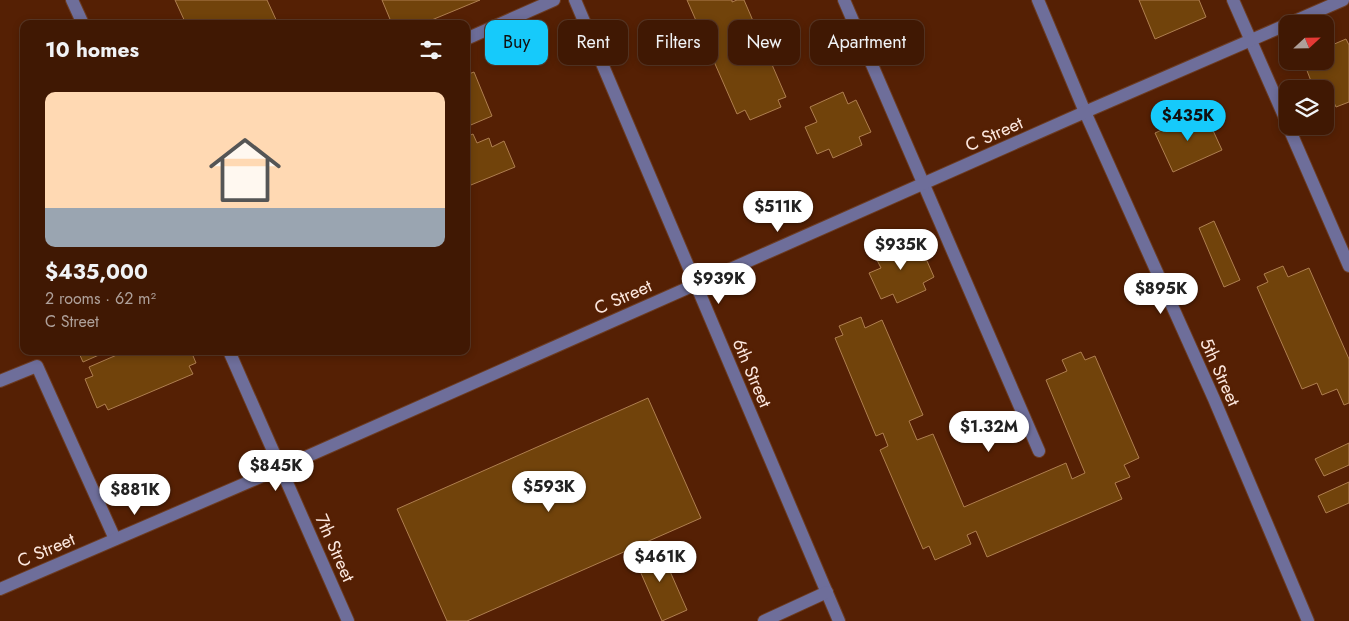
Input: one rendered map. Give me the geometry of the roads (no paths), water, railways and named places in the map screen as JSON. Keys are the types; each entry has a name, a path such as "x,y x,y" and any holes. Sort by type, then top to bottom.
{"street":[{"path":"72,0 81,20"},
{"path":"470,37 554,0"},
{"name":"6th Street","path":"575,0 839,621"},
{"path":"844,0 1039,452"},
{"name":"5th Street","path":"1038,0 1085,112 1214,399 1308,621"},
{"path":"1233,0 1279,106"},
{"name":"C Street","path":"1309,15 1343,0"},
{"name":"C Street","path":"0,589 281,468 1279,28"},
{"path":"1292,135 1349,266"},
{"name":"7th Street","path":"231,355 348,621"},
{"path":"0,381 37,366 115,540"},
{"path":"764,621 826,592"}]}
